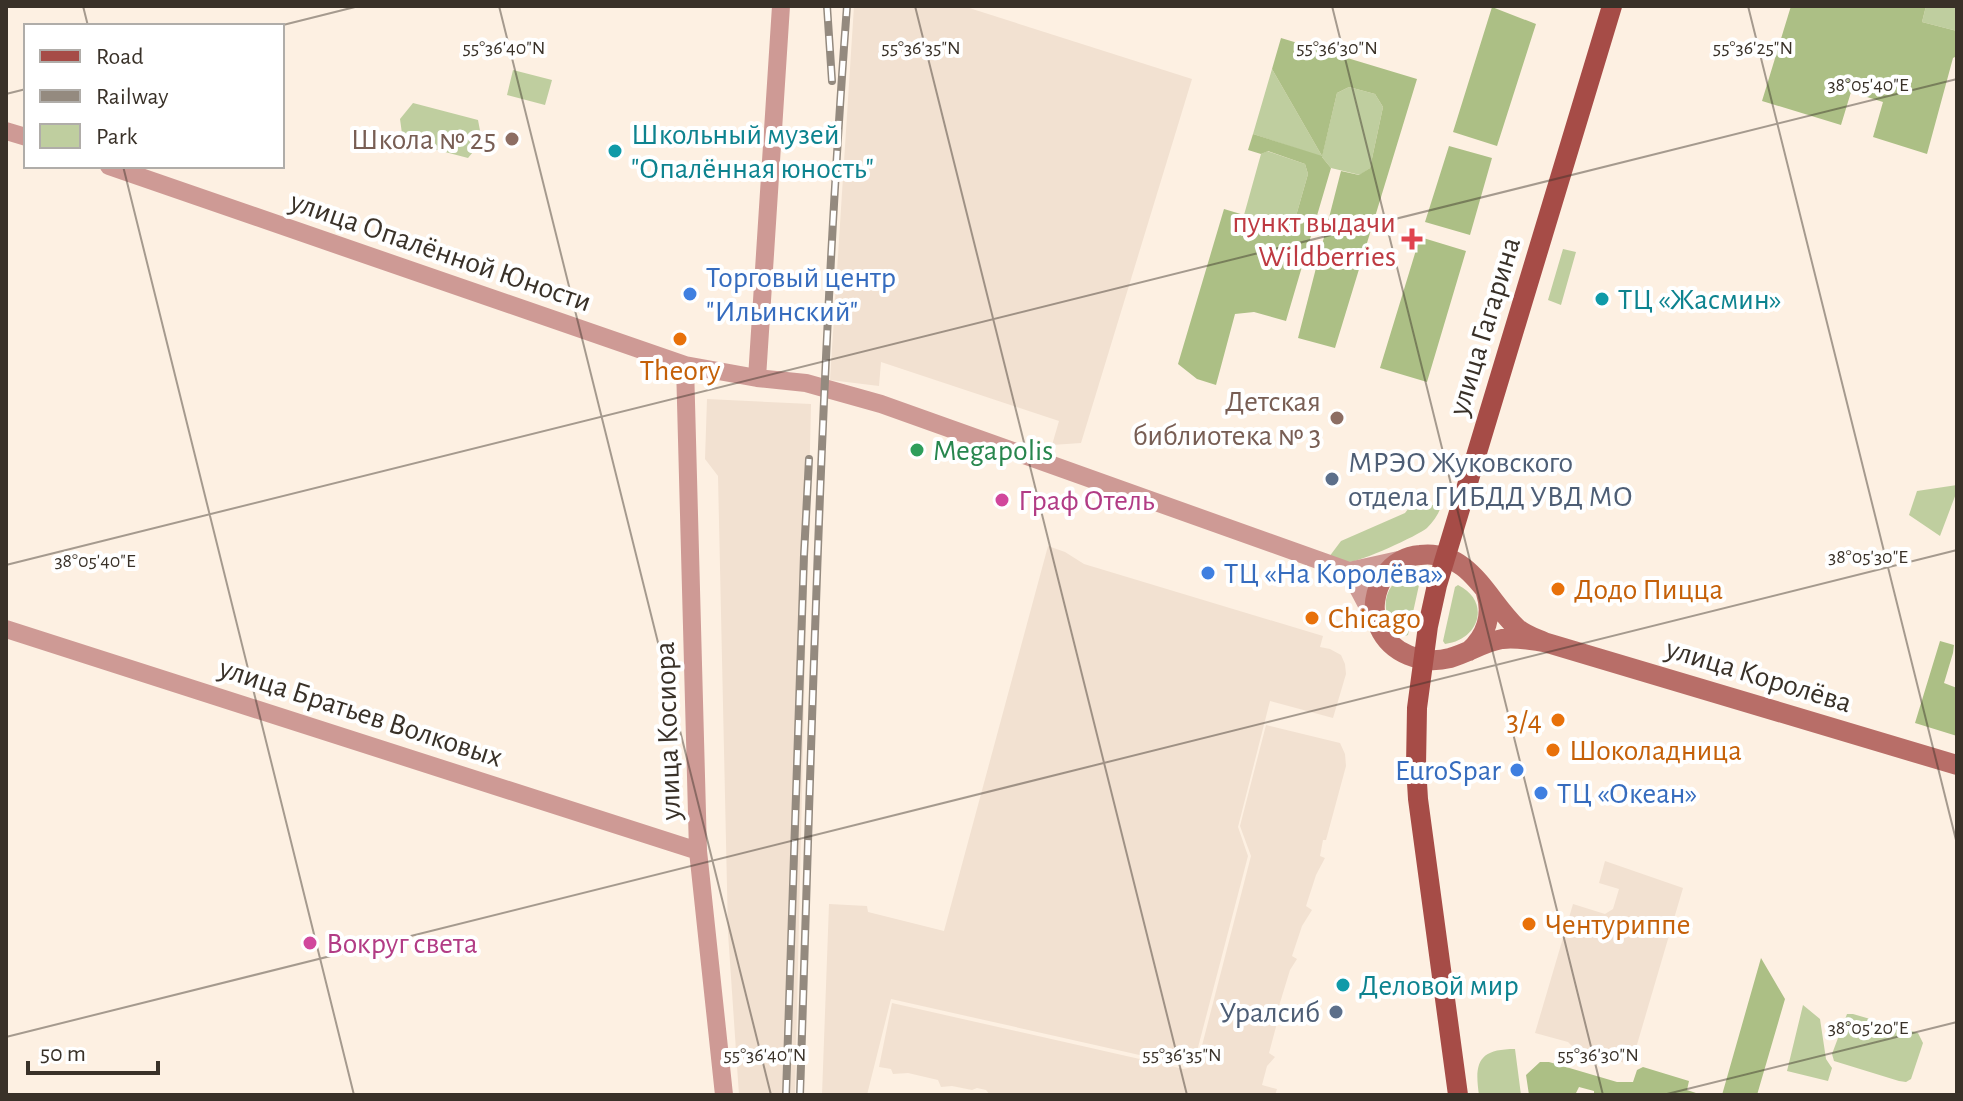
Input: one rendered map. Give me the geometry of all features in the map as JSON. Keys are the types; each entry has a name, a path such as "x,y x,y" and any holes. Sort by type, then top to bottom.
{"main road":[{"name":"улица Гагарина","path":"1458,1095 1418,799 1416,727 1423,660 1445,557 1612,6"},
{"path":"1424,554 1445,557 1470,570 1504,615 1521,631 1544,642 1501,639 1450,658 1423,660 1408,656 1388,642 1376,622 1374,600 1388,570 1403,559 1424,554"},
{"path":"1469,651 1487,626 1488,598 1483,586"},
{"name":"улица Королёва","path":"1544,642 1957,765"}],"street":[{"path":"757,378 781,6"},
{"name":"улица Опалённой Юности","path":"115,168 685,365 806,383 881,404 1349,571"},
{"name":"улица Косиора","path":"685,365 698,851 724,1095"},
{"path":"1376,622 1349,571 1403,559"},
{"name":"улица Братьев Волковых","path":"6,629 698,851"}],"shaded area":[{"path":"854,6 963,6 1192,79 1081,443 1052,445 1059,421 881,362 879,386 830,380"},
{"path":"707,399 811,404 795,1095 739,1095 728,933 718,476 705,459"},
{"path":"1048,546 1084,564 1323,636 1320,647 1341,655 1345,664 1346,674 1333,718 1270,701 1238,827 1248,856 1195,1059 1191,1065 1184,1065 891,999 867,1095 822,1095 829,904 867,906 868,912 944,931"},
{"path":"1266,725 1340,743 1346,766 1326,840 1323,840 1320,856 1325,858 1306,906 1312,910 1302,926 1292,956 1297,959 1290,970 1279,1006 1286,1009 1277,1023 1269,1053 1275,1057 1267,1066 1262,1085 1277,1089 1275,1095 990,1095 986,1090 977,1088 941,1087 938,1080 908,1073 893,1074 891,1069 879,1067 892,1003 1183,1069 1193,1067 1198,1061 1251,856 1240,826"},
{"path":"1605,861 1683,888 1631,1065 1535,1033 1573,904 1605,914 1613,909 1619,889 1599,883"}],"green space":[{"path":"1791,6 1926,6 1922,22 1957,31 1957,56 1953,58 1927,154 1873,137 1883,102 1851,92 1841,125 1762,101"},
{"path":"1926,6 1957,6 1957,31 1922,22"},
{"path":"1492,7 1536,24 1497,146 1453,132"},
{"path":"1281,38 1417,79 1335,348 1298,338 1341,171 1359,175 1370,168 1383,107 1375,94 1349,87 1337,93 1322,157 1331,168 1286,321 1254,312 1235,314 1216,385 1197,379 1178,364 1224,209 1244,215 1247,226 1281,236 1292,230 1308,174 1305,164 1268,151 1261,154 1248,150 1253,134 1322,156 1272,69"},
{"path":"1272,69 1322,156 1337,93 1349,87 1375,94 1383,107 1370,168 1360,175 1331,168 1322,157 1253,134"},
{"path":"513,70 552,80 545,105 507,95"},
{"path":"413,103 478,120 482,141 468,158 403,141 400,119"},
{"path":"1449,146 1492,158 1470,235 1425,222"},
{"path":"1267,151 1305,164 1308,174 1292,230 1281,236 1247,226 1244,215 1261,154"},
{"path":"1420,237 1466,251 1427,382 1380,368"},
{"path":"1563,249 1576,252 1561,305 1548,300"},
{"path":"1957,485 1940,536 1909,515 1917,491"},
{"path":"1412,504 1441,507 1437,516 1421,532 1353,561 1342,562 1329,557 1341,541 1405,513"},
{"path":"1410,573 1421,576 1408,635 1405,636 1390,621 1386,603 1392,585"},
{"path":"1458,585 1475,600 1477,619 1466,635 1445,644 1443,641"},
{"path":"1940,641 1954,645 1944,683 1957,688 1957,736 1915,723"},
{"path":"1761,958 1785,999 1757,1095 1722,1095"},
{"path":"1803,1005 1820,1019 1826,1059 1832,1068 1828,1081 1787,1071"},
{"path":"1847,1014 1918,1033 1923,1043 1911,1079 1899,1081 1834,1061 1832,1054"},
{"path":"1515,1049 1521,1095 1479,1095 1477,1074 1482,1060 1493,1052"},
{"path":"1540,1062 1617,1082 1633,1082 1637,1070 1643,1067 1689,1081 1687,1090 1702,1095 1594,1095 1594,1091 1579,1087 1575,1095 1529,1095 1526,1075"}],"railway":[{"path":"827,6 832,81"},
{"path":"800,1095 823,414 847,6"},
{"path":"786,1095 809,459"}],"place":[{"name":"Школа № 25","path":"512,139"},
{"name":"Школьный музей \"Опалённая юность\"","path":"615,151"},
{"name":"пункт выдачи Wildberries","path":"1412,239"},
{"name":"Торговый центр \"Ильинский\"","path":"690,294"},
{"name":"ТЦ «Жасмин»","path":"1602,299"},
{"name":"Theory","path":"680,339"},
{"name":"Детская библиотека № 3","path":"1337,418"},
{"name":"Megapolis","path":"917,450"},
{"name":"МРЭО Жуковского отдела ГИБДД УВД МО","path":"1332,479"},
{"name":"Граф Отель","path":"1002,500"},
{"name":"ТЦ «На Королёва»","path":"1208,573"},
{"name":"Додо Пицца","path":"1558,589"},
{"name":"Chicago","path":"1312,618"},
{"name":"3/4","path":"1558,720"},
{"name":"Шоколадница","path":"1553,750"},
{"name":"EuroSpar","path":"1517,770"},
{"name":"ТЦ «Океан»","path":"1541,793"},
{"name":"Чентуриппе","path":"1529,924"},
{"name":"Вокруг света","path":"310,943"},
{"name":"Деловой мир","path":"1343,985"},
{"name":"Уралсиб","path":"1336,1012"}]}
